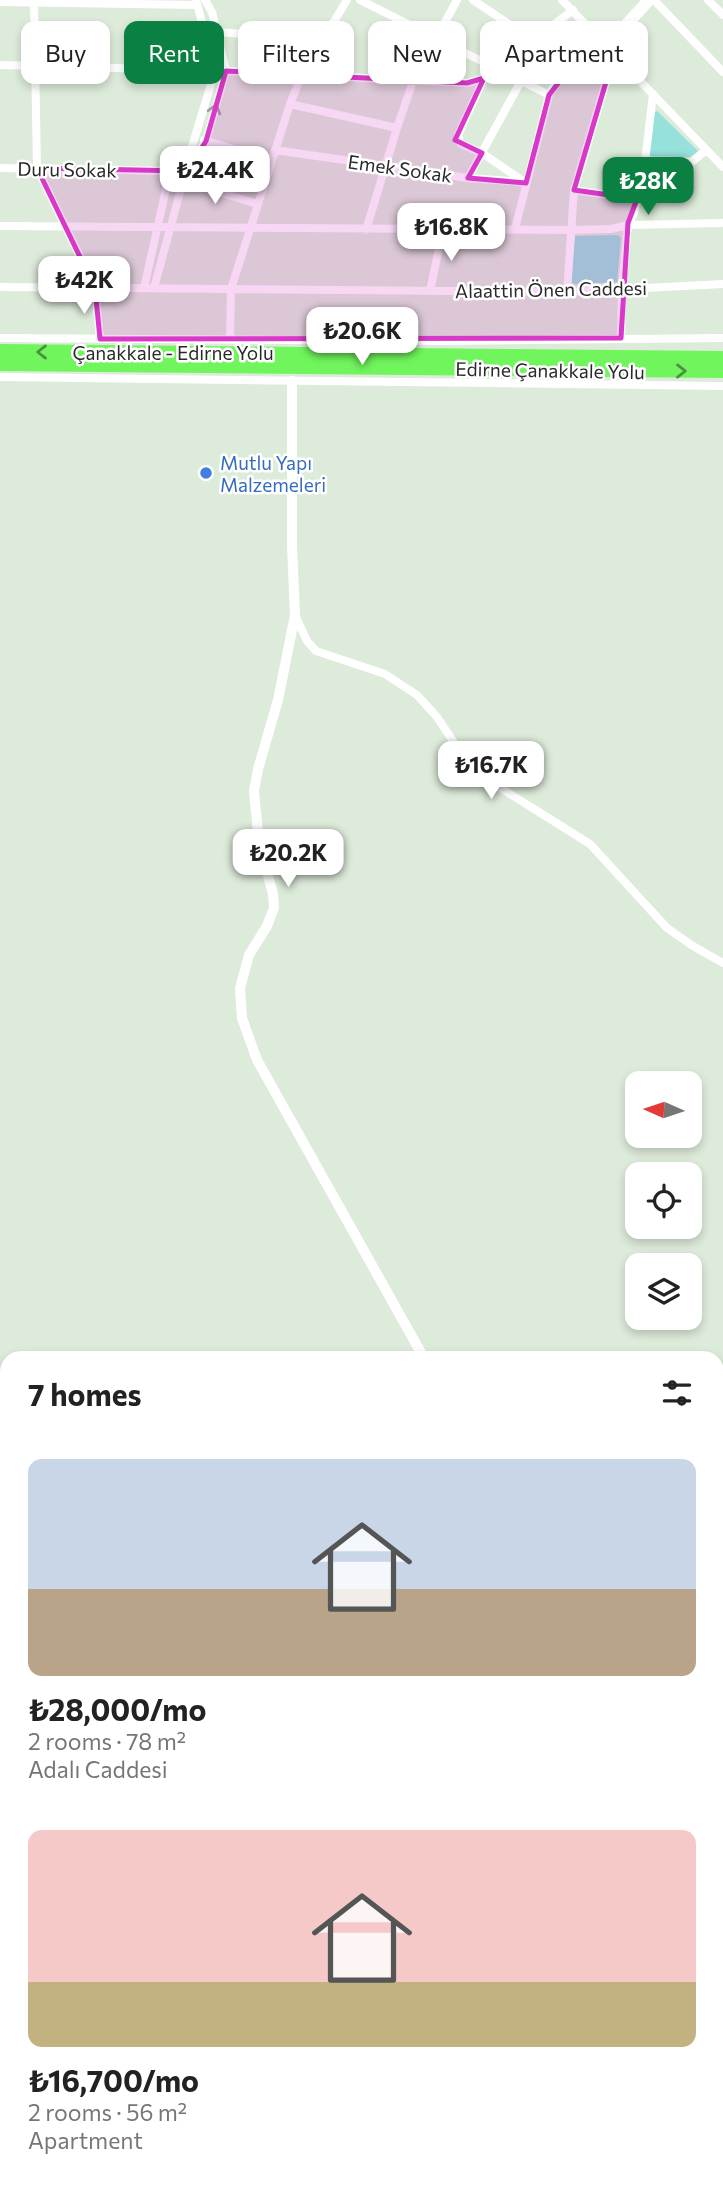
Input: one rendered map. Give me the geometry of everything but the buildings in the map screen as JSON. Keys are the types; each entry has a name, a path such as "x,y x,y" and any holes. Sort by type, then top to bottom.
{"highway":[{"name":"Çanakkale - Edirne Yolu","path":"0,351 723,358"},
{"name":"Edirne Çanakkale Yolu","path":"0,364 211,373 348,367 723,371"}],"main road":[{"path":"634,21 651,0"}],"street":[{"path":"214,21 212,12 216,0"},
{"path":"334,21 347,0"},
{"path":"360,0 404,21"},
{"path":"446,21 457,0"},
{"path":"473,0 504,21"},
{"path":"562,0 583,21"},
{"path":"651,0 723,72"},
{"path":"708,0 723,15"},
{"path":"34,1 34,21"},
{"path":"0,2 200,2 212,12"},
{"path":"200,2 204,21"},
{"path":"559,21 573,10"},
{"path":"154,288 183,181 206,141 226,71 224,62"},
{"path":"0,65 21,66"},
{"path":"226,71 238,71"},
{"path":"35,84 37,168 94,288 100,339"},
{"path":"144,288 166,189 175,171 188,157 211,84"},
{"path":"230,339 231,289 298,84"},
{"path":"366,230 412,84"},
{"path":"481,84 458,137 461,144 482,153 526,183"},
{"path":"468,178 519,84"},
{"path":"527,84 549,95"},
{"path":"514,229 549,95 555,84"},
{"path":"567,292 574,190 601,84"},
{"path":"643,84 721,163"},
{"path":"621,338 628,225 634,213 645,162 653,94"},
{"path":"290,104 397,128"},
{"path":"195,138 271,161"},
{"name":"Emek Sokak","path":"275,150 384,167 526,183"},
{"path":"645,162 692,162 706,150"},
{"name":"Duru Sokak","path":"0,168 175,171"},
{"path":"175,171 183,181 257,204"},
{"path":"574,190 637,199"},
{"path":"0,226 570,230 611,229 628,225 723,223"},
{"path":"430,291 443,229"},
{"name":"Alaattin Önen Caddesi","path":"0,287 567,292 723,284"},
{"path":"0,338 441,341 723,338"},
{"path":"334,381 348,367"},
{"path":"399,382 411,368"},
{"path":"0,377 211,373 292,381 723,386"},
{"path":"292,381 292,545 295,615 278,700 254,791 258,832 274,908 246,964 240,988 242,1018 257,1060 420,1351"},
{"path":"295,615 304,636 316,651 374,670 405,686 429,707 465,759 483,777 590,844 667,928 723,963"}],"highlighted area":[{"path":"595,35 614,55 574,190 637,199 628,223 621,338 100,339 95,288 37,168 187,171 206,141 226,71 467,83 484,78 455,140 482,153 468,178 526,183 549,95"}],"shaded area":[{"path":"657,111 698,151 690,157 649,156 654,113"},
{"path":"618,235 621,238 617,282 571,282 575,236"}],"place":[{"name":"Mutlu Yapı Malzemeleri","path":"206,473"}]}
